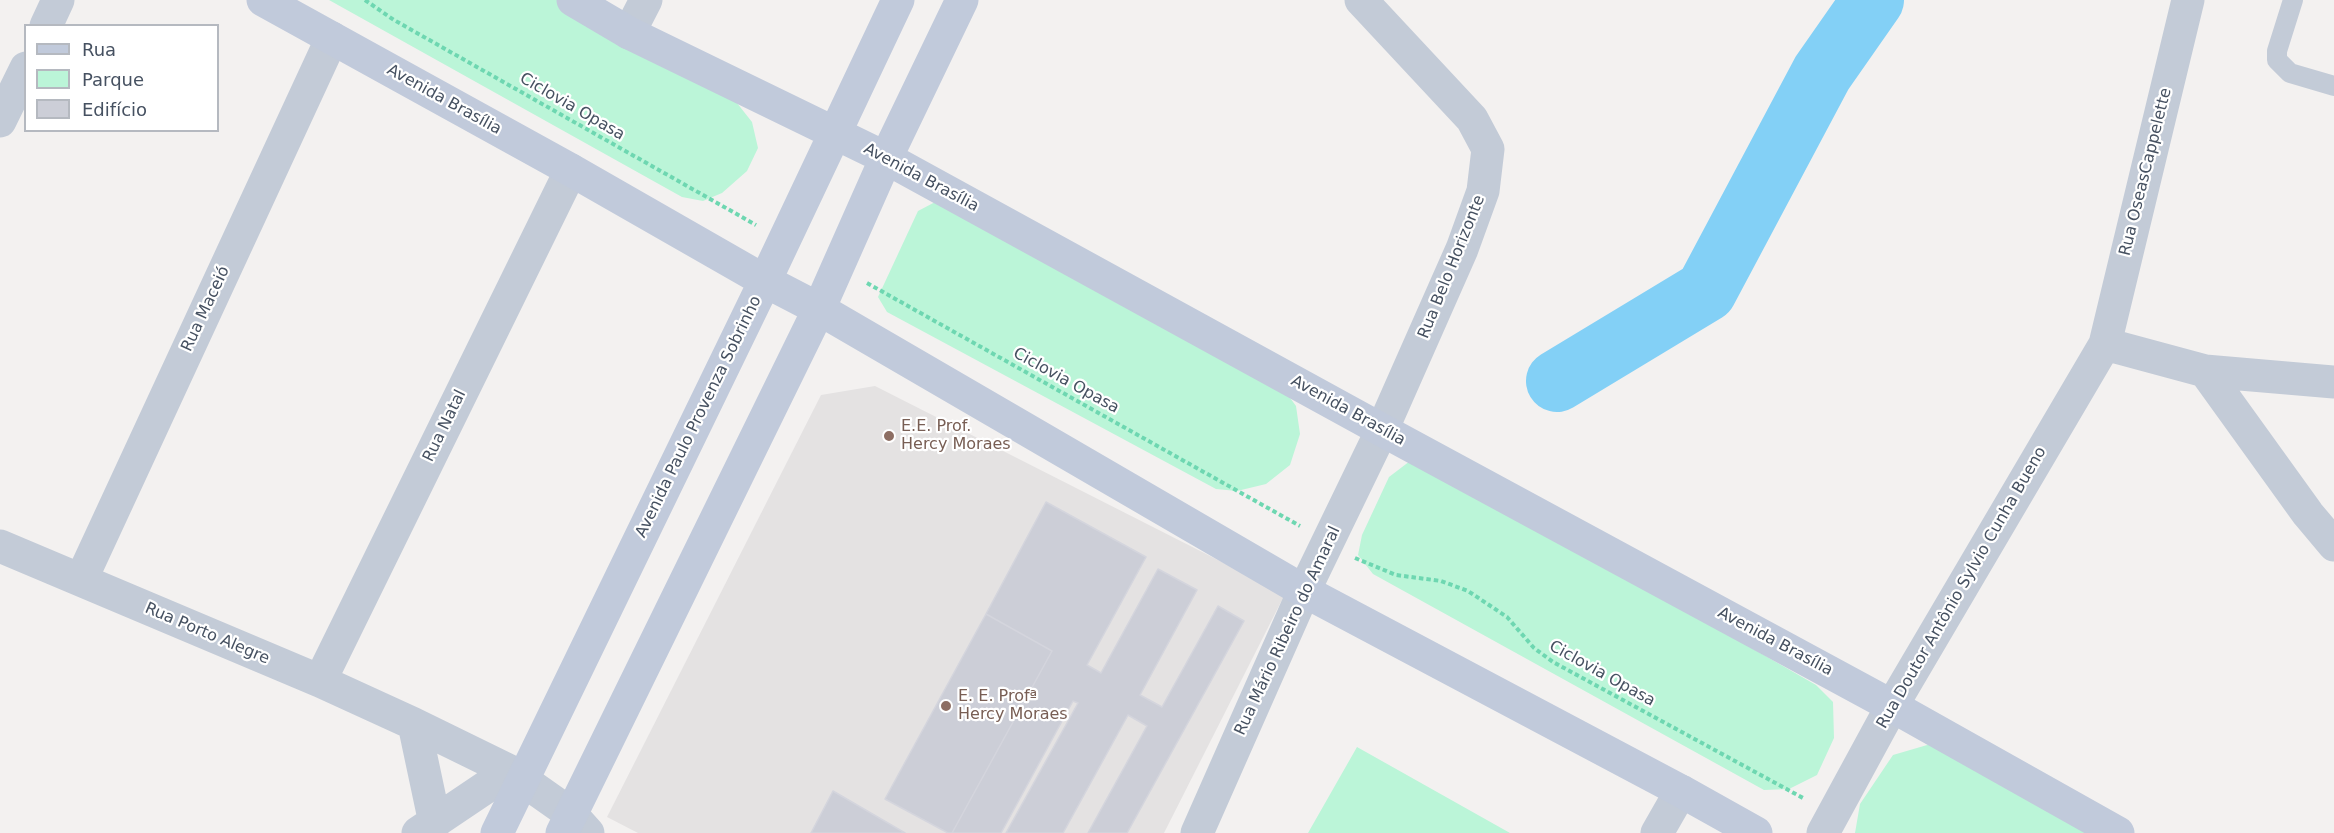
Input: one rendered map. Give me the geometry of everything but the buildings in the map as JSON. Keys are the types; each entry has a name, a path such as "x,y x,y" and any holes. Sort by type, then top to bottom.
{"main road":[{"name":"Avenida Brasília","path":"263,0 819,309 1304,591 1756,833"},
{"name":"Avenida Brasília","path":"573,0 629,33 886,158 1892,706 2118,833"},
{"name":"Avenida Paulo Provenza Sobrinho","path":"497,833 517,775 765,281 898,0"},
{"path":"574,827 962,0"}],"street":[{"path":"47,24 58,0"},
{"path":"629,33 646,0"},
{"name":"Rua Belo Horizonte","path":"1361,0 1472,119 1488,149 1483,191 1462,249 1382,430"},
{"name":"Rua OseasCappelette","path":"2105,344 2188,0"},
{"name":"Rua Maceió","path":"81,580 332,38"},
{"path":"0,121 13,81"},
{"name":"Rua Natal","path":"320,681 571,170"},
{"path":"2105,344 2205,371 2334,382"},
{"name":"Rua Doutor Antônio Sylvio Cunha Bueno","path":"1823,833 1892,706 2105,344"},
{"path":"2205,371 2308,514 2334,545"},
{"name":"Rua Mário Ribeiro do Amaral","path":"1197,833 1304,591 1382,430"},
{"name":"Rua Porto Alegre","path":"0,546 320,681 414,724 517,775 574,827"},
{"path":"414,724 427,828 517,775"},
{"path":"1657,833 1681,791"}],"lane":[{"path":"2293,0 2277,51 2277,60 2290,73 2334,86"}],"path":[{"name":"Ciclovia Opasa","path":"365,0 394,20 758,226"},
{"name":"Ciclovia Opasa","path":"865,282 1276,512"},
{"name":"Ciclovia Opasa","path":"1353,557 1396,575 1441,581 1468,591 1507,617 1534,648 1553,662 1793,791 1811,803"}],"shaded area":[{"name":"E. E. Profª Hercy Moraes","path":"875,386 1285,594 1164,833 638,833 607,817 821,395"}],"green space":[{"path":"329,0 559,0 733,98 752,122 758,148 747,171 722,193 703,201 682,197"},
{"path":"939,200 1277,380 1296,406 1300,434 1290,465 1266,484 1237,491 1216,489 887,312 878,297 918,211"},
{"path":"1410,461 1438,468 1816,685 1833,702 1834,738 1817,775 1789,789 1764,790 1373,574 1358,555 1362,535 1389,477"},
{"path":"1934,743 2091,833 1855,833 1860,804 1893,755"},
{"path":"1357,747 1510,833 1308,833"}],"waterway":[{"path":"1557,381 1706,291 1822,73 1873,0"}],"place":[{"name":"E.E. Prof. Hercy Moraes","path":"889,436"},
{"name":"E. E. Profª Hercy Moraes","path":"946,706"}]}
